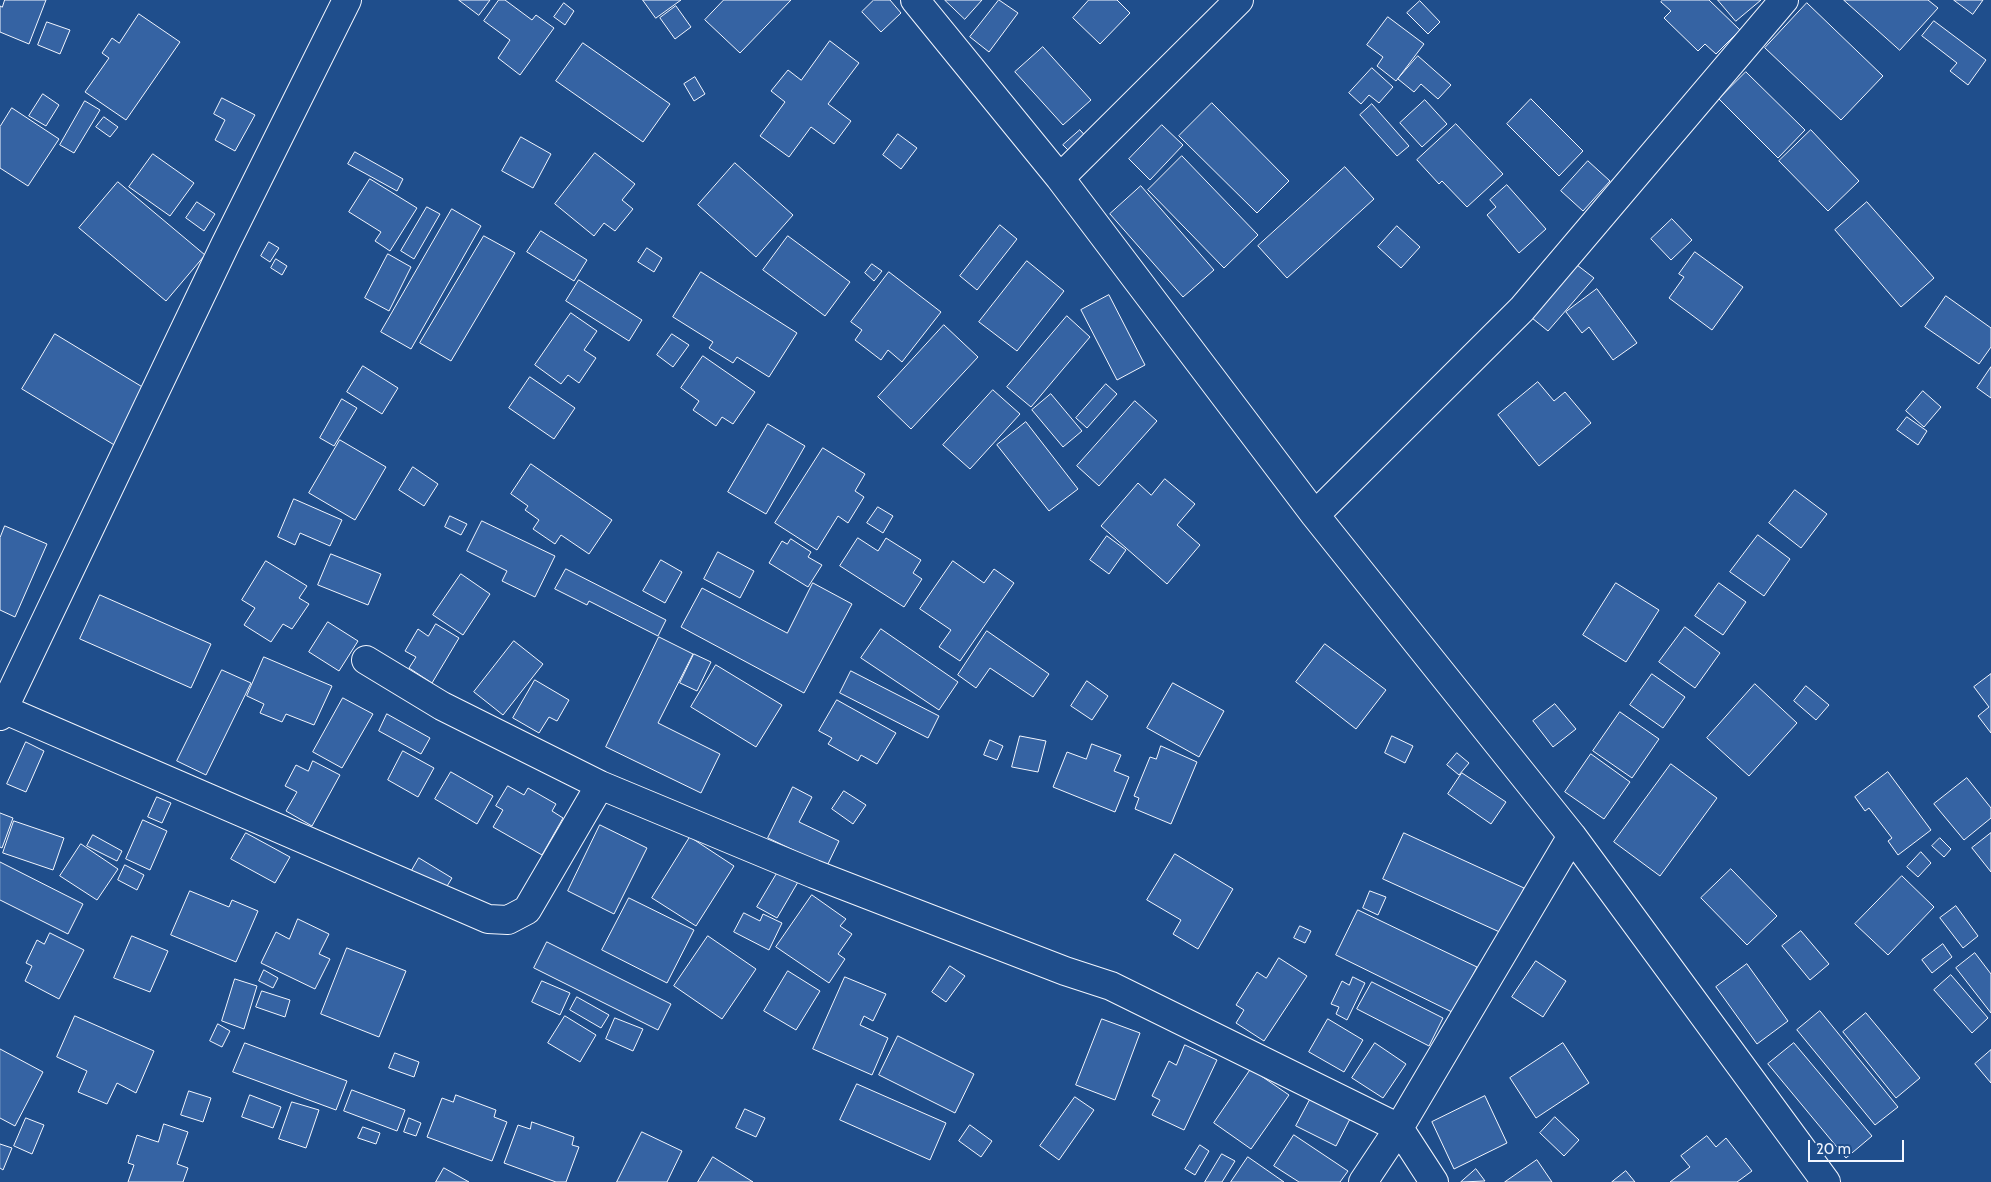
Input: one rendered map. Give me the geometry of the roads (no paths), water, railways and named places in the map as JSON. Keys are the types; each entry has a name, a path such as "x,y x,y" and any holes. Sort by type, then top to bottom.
{"street":[{"path":"347,0 225,245 2,713 488,919 508,920 527,910 600,785"},
{"path":"915,0 1060,178 1315,515 1572,836 1826,1182"},
{"path":"1060,178 1239,0"},
{"path":"1315,515 1522,308 1784,0"},
{"path":"366,660 442,706 600,785 814,874 1065,971 1111,986 1399,1128 1434,1182"},
{"path":"1363,1182 1399,1128 1572,836"}]}
